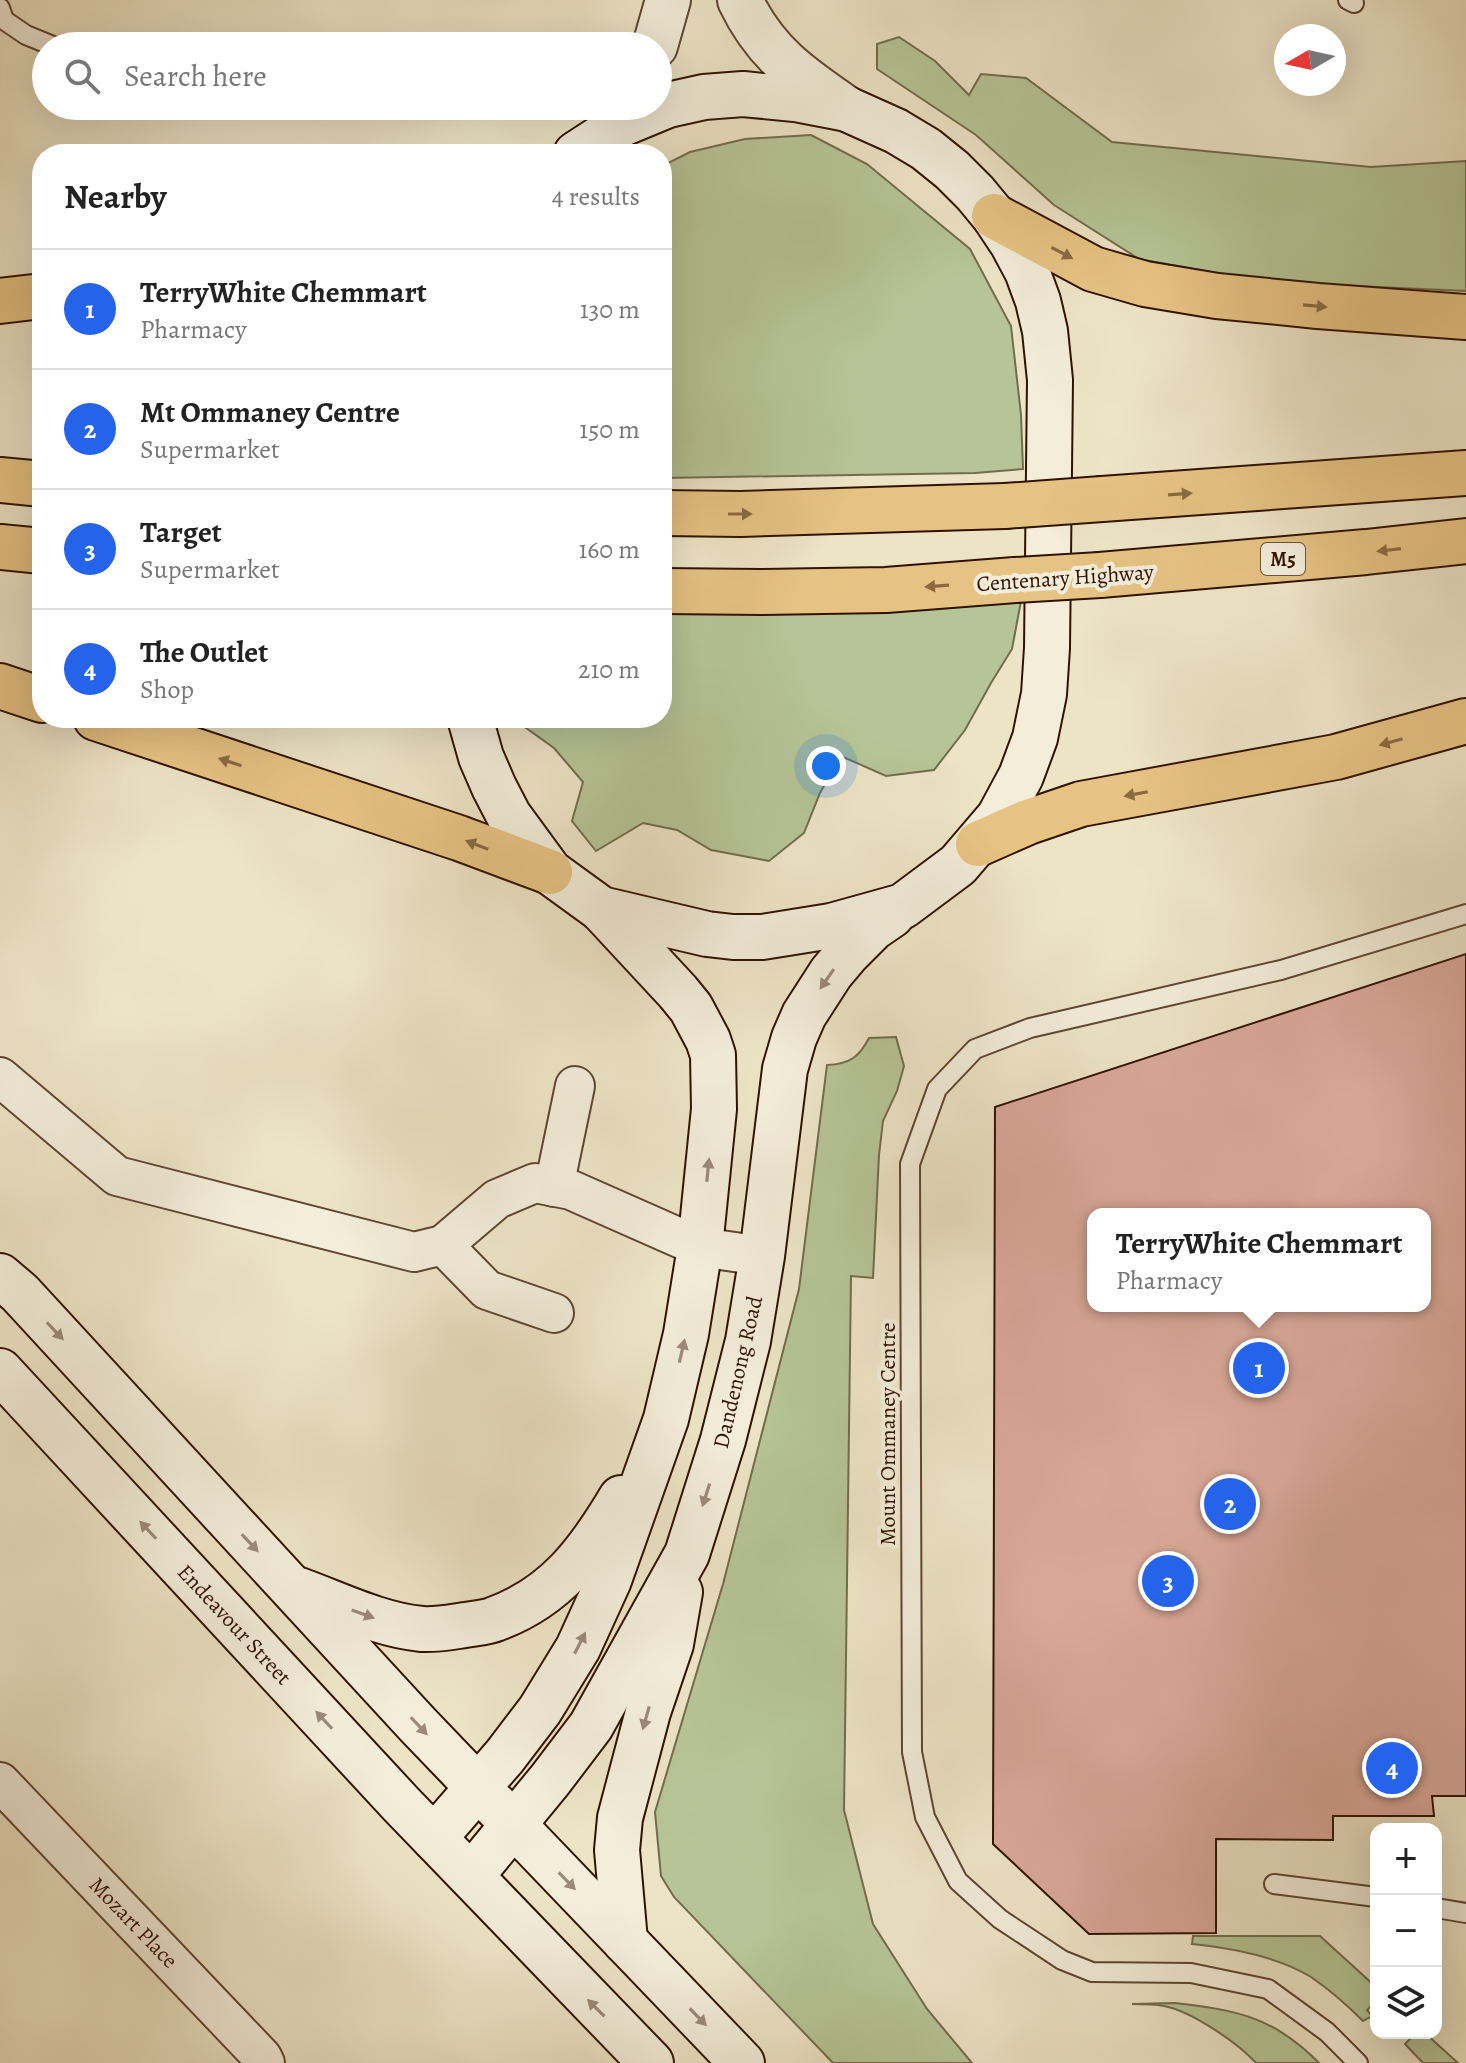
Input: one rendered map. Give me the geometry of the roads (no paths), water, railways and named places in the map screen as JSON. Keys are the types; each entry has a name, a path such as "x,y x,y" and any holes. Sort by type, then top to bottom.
{"highway":[{"path":"994,216 1093,269 1145,284 1217,296 1304,305 1466,317"},
{"path":"0,301 32,297"},
{"path":"672,513 1005,506 1466,473"},
{"path":"0,480 32,483"},
{"name":"Centenary Highway","path":"672,591 886,590 1100,575 1466,541"},
{"path":"0,547 32,550"},
{"path":"0,686 32,697"},
{"path":"978,844 1028,822 1081,804 1336,757 1466,721"},
{"path":"126,728 459,838 550,872"}],"main road":[{"path":"659,32 668,0"},
{"path":"740,0 750,21 767,44 799,76 847,109"},
{"path":"672,104 704,97 743,94 795,99 847,109"},
{"name":"Dandenong Road","path":"471,1876 591,1726 687,1554 723,1440 748,1341 762,1256 785,1069 804,1015 831,973 873,928 958,865 978,844 999,817 1021,776 1035,738 1044,694 1047,648 1050,380 1045,331 1038,301 1012,243 975,193 926,149 896,131 847,109"},
{"path":"586,144 605,120"},
{"path":"591,144 632,120"},
{"path":"434,1838 473,1782 540,1710 578,1648 609,1580 663,1426 686,1334 700,1247 714,1109 713,1055 691,1008 601,909 550,872 515,825 494,787 473,728"},
{"path":"601,909 707,934 762,937 831,926 903,906"},
{"path":"0,1276 20,1293 512,1825 742,2063"},
{"name":"Endeavour Street","path":"0,1371 471,1876"},
{"path":"290,1587 380,1620 423,1629 493,1621 531,1603 567,1574 606,1523 663,1426"},
{"path":"625,1941 617,1850 620,1818 648,1712 671,1644 687,1554"},
{"path":"471,1876 651,2063"}],"street":[{"path":"0,1077 117,1176 414,1252 443,1245 497,1199 535,1183 571,1190 700,1247 762,1256"},
{"path":"554,1187 575,1086"},
{"path":"443,1245 487,1290 554,1313"},
{"name":"Mozart Place","path":"0,1782 265,2063"}],"lane":[{"path":"1,17 32,37"},
{"name":"Mount Ommaney Centre","path":"1358,2063 1327,2032 1268,1989 1191,1973 1092,1972 1062,1960 1000,1919 958,1881 925,1817 912,1752 910,1164 937,1089 975,1049 1030,1028 1281,970 1466,914"},
{"path":"1274,1884 1370,1896"},
{"path":"1442,1909 1466,1913"}],"place":[{"name":"TerryWhite Chemmart","path":"1259,1368"},
{"name":"Mt Ommaney Centre","path":"1230,1504"},
{"name":"Target","path":"1168,1581"},
{"name":"The Outlet","path":"1392,1768"}]}
